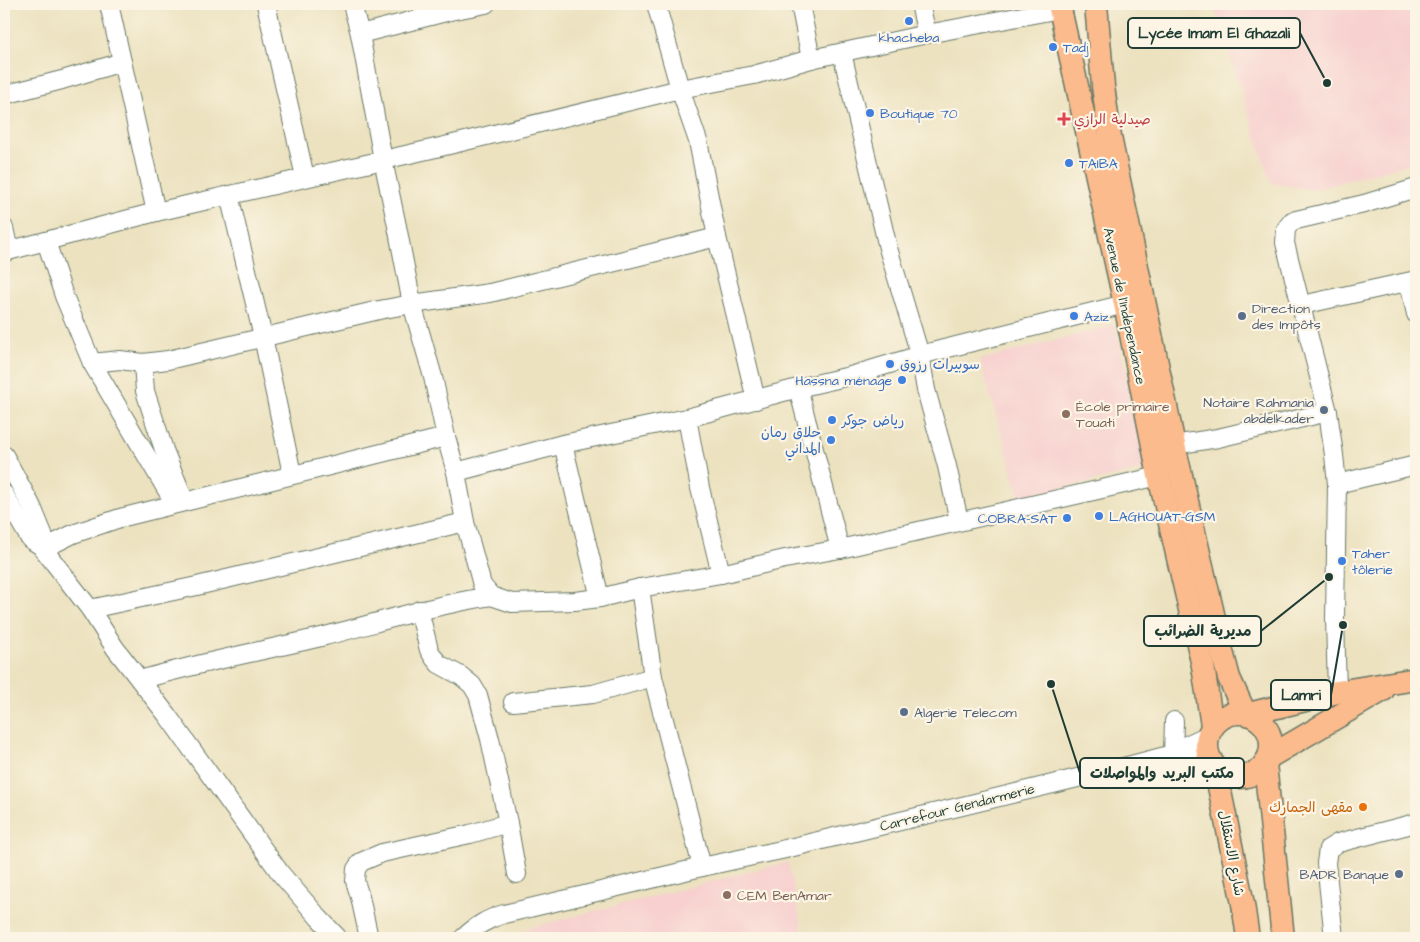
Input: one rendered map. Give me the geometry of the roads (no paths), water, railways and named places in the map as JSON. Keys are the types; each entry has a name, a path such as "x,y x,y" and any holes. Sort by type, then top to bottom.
{"main road":[{"name":"Avenue de l'Indépendance","path":"1096,4 1103,86 1110,137 1174,445 1229,678 1247,714"},
{"name":"Avenue de l'Indépendance","path":"1059,6 1125,304 1159,476 1203,666 1210,731"},
{"name":"Carrefour Gendarmerie","path":"1210,731 1219,719 1227,715 1236,713 1247,714 1337,692 1416,679"},
{"path":"1210,731 1206,744 1207,753 1213,764 1223,773 1232,776 1251,775 1259,770 1267,760 1392,684"},
{"path":"1247,714 1258,719 1270,736 1271,746 1267,760 1283,938"},
{"name":"شارع الاستقلال","path":"1213,764 1243,904 1248,938"}],"street":[{"path":"109,4 156,212"},
{"path":"266,4 306,177"},
{"path":"352,4 360,34 412,304 433,377 456,472 465,522 482,585 491,596"},
{"path":"360,34 450,11 486,4"},
{"path":"656,4 680,89 698,141 717,237 756,400"},
{"path":"800,4 811,59"},
{"path":"920,4 927,34"},
{"path":"4,228 6,251 156,212 680,89 754,75 811,59 1059,6"},
{"path":"842,53 888,248 920,355 926,390 947,466 959,521"},
{"path":"4,95 122,62"},
{"path":"1337,692 1335,618 1338,484 1328,412 1285,242 1286,230 1292,221 1364,204 1416,188"},
{"path":"229,195 264,337 292,474"},
{"path":"92,363 120,360 143,364 168,360 379,310 490,293 717,237"},
{"path":"46,240 64,296 92,363 180,503"},
{"path":"1302,306 1413,281 1416,314"},
{"path":"456,472 564,444 687,418 850,376 920,355 1125,304"},
{"path":"143,364 145,391 180,503"},
{"path":"798,388 840,549"},
{"path":"1174,445 1227,436 1328,412"},
{"path":"687,418 700,488 721,574"},
{"path":"42,548 73,534 120,518 446,437"},
{"path":"564,444 600,598"},
{"path":"4,455 32,507 43,534 42,548"},
{"path":"1338,484 1416,464"},
{"path":"140,680 183,667 325,636 419,610 465,600 491,596 512,603 575,601 600,598 640,588 721,574 785,559 840,549 1159,476"},
{"path":"4,494 30,539 42,548 90,609 114,648 167,715 281,874 338,938"},
{"path":"90,609 197,586 465,522"},
{"path":"640,588 653,677 702,867"},
{"path":"419,610 429,650 434,658 439,664 461,676 472,685 478,695 490,739 517,874"},
{"path":"513,702 593,694 653,677"},
{"path":"1174,721 1173,754 1197,756 1213,764"},
{"name":"Carrefour Gendarmerie","path":"463,938 474,928 489,919 504,914 781,850 1173,754 1210,731"},
{"path":"369,938 355,881 356,869 361,862 382,853 470,834 508,823"},
{"path":"1334,938 1326,863 1328,849 1338,843 1416,823"}],"place":[{"name":"khacheba","path":"909,21"},
{"name":"Tadj","path":"1053,47"},
{"name":"Lycée Imam El Ghazali","path":"1327,83"},
{"name":"Boutique 70","path":"870,113"},
{"name":"صيدلية الرازي","path":"1064,119"},
{"name":"TAIBA","path":"1069,163"},
{"name":"Aziz","path":"1074,316"},
{"name":"Direction des Impôts","path":"1242,316"},
{"name":"سوبيرات رزوق","path":"890,364"},
{"name":"Hassna ménage","path":"902,380"},
{"name":"Notaire Rahmania abdelkader","path":"1324,410"},
{"name":"École primaire Touati","path":"1066,414"},
{"name":"رياض جوكر","path":"832,420"},
{"name":"حلاق رمان المداني","path":"831,440"},
{"name":"LAGHOUAT-GSM","path":"1099,516"},
{"name":"COBRA-SAT","path":"1067,518"},
{"name":"Taher tôlerie","path":"1342,561"},
{"name":"مديرية الضرائب","path":"1329,577"},
{"name":"Lamri","path":"1343,625"},
{"name":"مكتب البريد والمواصلات","path":"1051,684"},
{"name":"Algerie Telecom","path":"904,712"},
{"name":"مقهى الجمارك","path":"1363,807"},
{"name":"BADR Banque","path":"1399,874"},
{"name":"CEM BenAmar","path":"727,895"}]}
